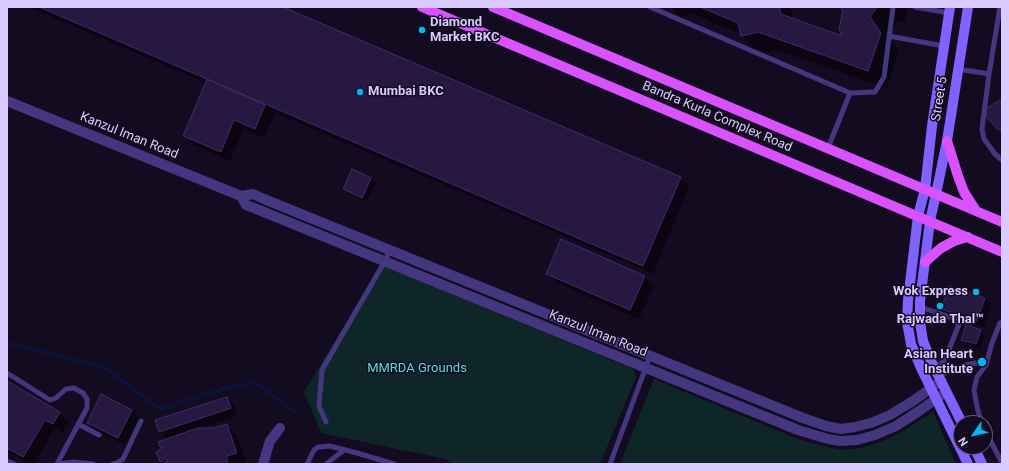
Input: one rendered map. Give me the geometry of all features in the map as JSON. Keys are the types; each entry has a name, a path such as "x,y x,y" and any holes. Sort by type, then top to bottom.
{"main road":[{"name":"Bandra Kurla Complex Road","path":"422,7 1002,252"},
{"name":"Bandra Kurla Complex Road","path":"493,7 1002,222"},
{"path":"947,141 964,192 976,211"},
{"path":"925,262 942,248 954,241 968,237"}],"street":[{"name":"Street 5","path":"958,415 938,376 923,341 920,322 920,307 930,221 947,141 968,7"},
{"name":"Street 5","path":"950,10 932,126 925,189 918,216 908,300 907,322 920,368 968,464"},
{"name":"Kanzul Iman Road","path":"7,100 241,196 253,194 803,418 826,426 841,428 855,427 871,423 890,415 931,388 938,376"},
{"name":"Kanzul Iman Road","path":"241,196 246,205 798,430 828,439 840,441 857,440 875,435 896,426 946,392"},
{"path":"263,464 270,441 280,428"}],"lane":[{"path":"650,7 850,93 875,92 884,76 893,7"},
{"path":"915,7 950,10"},
{"path":"1000,7 982,129 984,139 995,154 1002,160"},
{"path":"889,36 944,46"},
{"path":"958,69 989,74"},
{"path":"828,148 850,93"},
{"path":"326,422 319,406 322,370 390,250"},
{"path":"920,307 953,318 959,324 938,376"},
{"path":"979,415 974,390 977,377 986,365 992,342 1000,323 1002,322"},
{"path":"610,464 650,356"},
{"path":"938,376 965,365 976,363 986,365"},
{"path":"7,373 50,400 56,398 66,389 74,388 83,393 87,400 87,408 58,464"},
{"path":"113,464 117,464 123,459 141,421"},
{"path":"78,424 100,435"},
{"path":"307,464 314,450 318,447 330,446 394,464"},
{"path":"993,446 1002,463"},
{"path":"326,464 344,450"},
{"path":"7,461 14,464"},
{"path":"58,464 74,462 93,464"}],"green space":[{"name":"MMRDA Grounds","path":"381,265 633,369 636,377 600,464 453,464 446,459 321,433 304,392"},
{"path":"654,379 798,439 843,450 862,448 881,442 902,432 933,412 956,464 620,464"}],"building":[{"name":"Mumbai BKC","path":"39,7 283,7 681,177 643,266"},
{"path":"700,7 779,7 781,14 842,36 839,29 843,11 840,7 877,7 870,17 881,33 868,71 758,32 741,36 738,23"},
{"path":"207,79 265,105 255,129 234,120 221,152 183,136"},
{"path":"1002,99 1002,130 997,129 986,116 987,108"},
{"path":"352,169 371,178 362,198 343,189"},
{"path":"561,239 645,276 630,310 546,274"},
{"path":"949,286 985,298 977,321 941,309"},
{"path":"964,319 972,322 970,326 981,330 976,344 961,340 966,325 963,324"},
{"path":"7,381 60,412 53,424 45,420 23,457 7,448"},
{"path":"101,394 132,410 118,438 87,423"},
{"path":"227,397 231,408 159,432 155,420"},
{"path":"227,424 237,453 227,456 227,464 162,464 168,461 166,459 160,462 156,452 161,449 158,442 197,428 213,428"}],"waterway":[{"path":"7,343 104,367 160,409 231,386 256,383 297,413"}],"place":[{"name":"Diamond Market BKC","path":"422,30"},
{"name":"Mumbai BKC","path":"360,92"},
{"name":"Wok Express","path":"976,292"},
{"name":"Rajwada Thal™","path":"940,306"},
{"name":"Asian Heart Institute","path":"982,362"}]}
